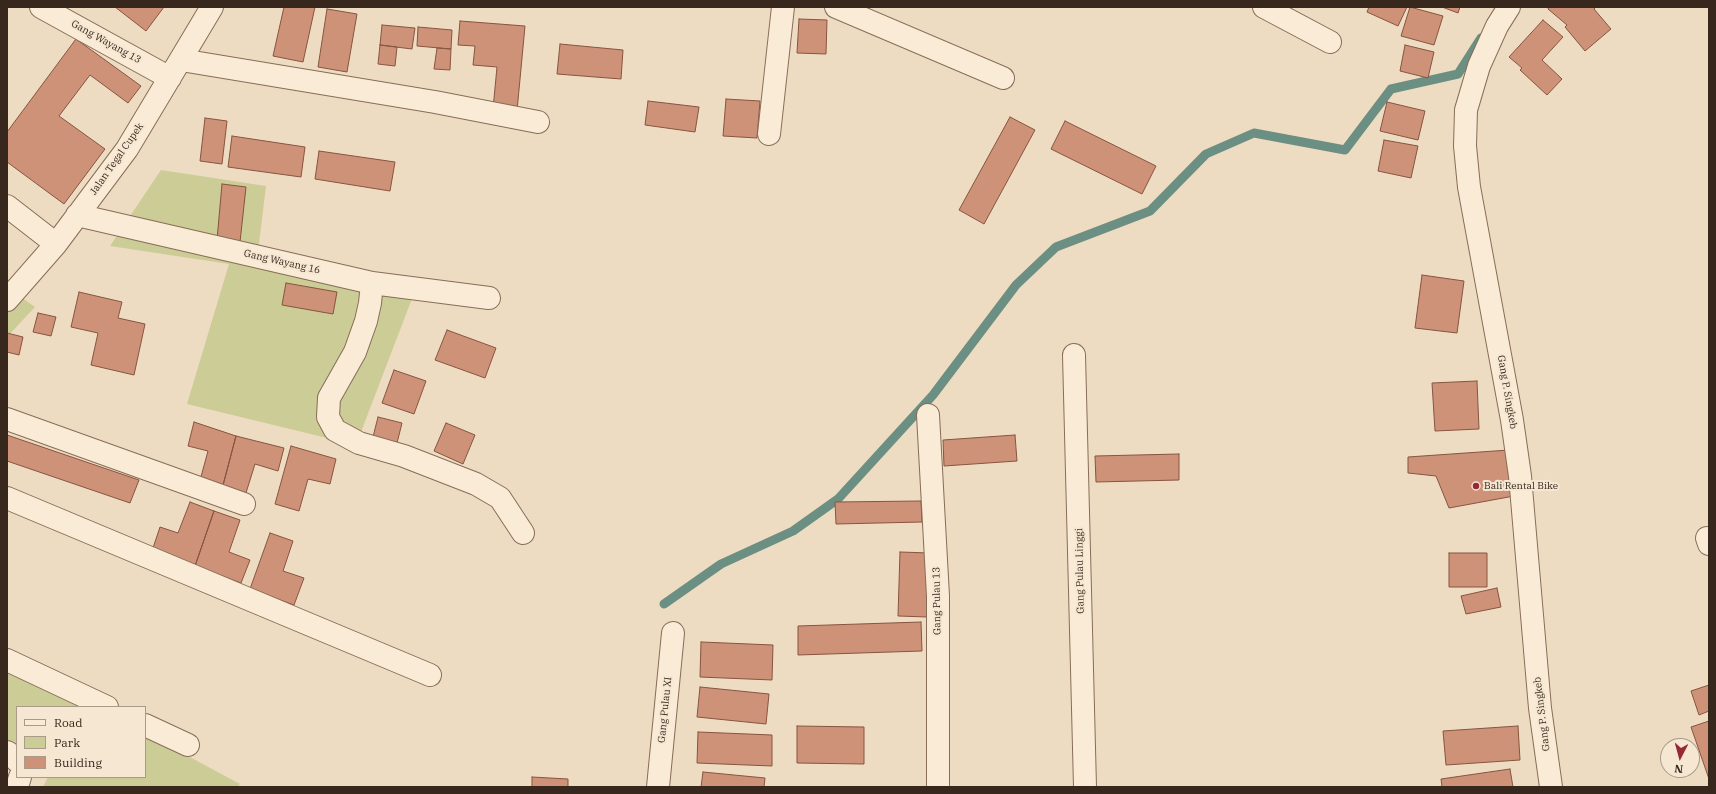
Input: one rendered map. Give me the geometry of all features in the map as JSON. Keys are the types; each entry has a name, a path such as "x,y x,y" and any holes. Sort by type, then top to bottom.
{"street":[{"name":"Gang Wayang 13","path":"41,7 176,69"},
{"name":"Jalan Tegal Cupek","path":"8,297 56,244 127,149 212,7"},
{"path":"768,134 783,7"},
{"path":"836,7 1003,78"},
{"path":"1264,7 1330,42"},
{"name":"Gang P. Singkeb","path":"1509,7 1497,26 1479,66 1466,110 1465,146 1469,187 1512,420 1520,476 1540,708 1551,787"},
{"path":"176,69 435,102 538,122"},
{"path":"7,206 56,244"},
{"name":"Gang Wayang 16","path":"77,215 372,283 488,298"},
{"path":"372,283 366,321 355,352 330,398 328,416 335,430 359,443 404,456 476,484 500,498 523,533"},
{"name":"Gang Pulau Linggi","path":"1074,355 1085,787"},
{"name":"Gang Pulau 13","path":"928,415 938,596 938,787"},
{"path":"7,419 244,504"},
{"path":"7,498 430,675"},
{"name":"Gang Pulau XI","path":"658,787 673,633"},
{"path":"7,660 105,706"},
{"path":"146,725 188,746"},
{"path":"7,752 16,760"}],"green space":[{"path":"161,170 266,186 256,268 413,296 356,445 187,404 229,264 110,246"},
{"path":"7,287 35,307 7,337"},
{"path":"7,662 94,706 16,706 16,750 7,746"},
{"path":"146,734 240,784 237,787 43,787 48,778 146,778"}],"building":[{"path":"115,7 164,7 146,31"},
{"path":"284,7 315,7 303,62 273,56"},
{"path":"1369,7 1407,7 1398,26 1367,12"},
{"path":"1410,7 1443,16 1434,45 1401,36"},
{"path":"1442,7 1460,7 1458,13"},
{"path":"1549,7 1596,7 1594,9 1611,29 1585,51 1565,27 1567,25 1548,9"},
{"path":"327,9 357,14 347,72 318,67"},
{"path":"799,19 827,20 826,54 797,53"},
{"path":"1543,20 1563,37 1542,60 1562,79 1547,95 1520,70 1522,68 1509,57"},
{"path":"460,21 525,26 517,111 493,109 497,67 473,65 475,46 458,45"},
{"path":"382,25 415,28 412,49 380,45"},
{"path":"418,27 452,30 451,49 417,46"},
{"path":"76,39 141,86 128,103 90,75 59,116 105,149 64,204 7,162 7,132"},
{"path":"560,44 623,50 621,79 557,74"},
{"path":"380,45 397,47 395,66 378,64"},
{"path":"1405,45 1434,52 1428,78 1400,71"},
{"path":"437,48 451,49 450,70 434,69"},
{"path":"726,99 760,101 757,138 723,136"},
{"path":"648,101 699,107 695,132 645,125"},
{"path":"1387,102 1425,111 1418,140 1380,131"},
{"path":"1010,117 1035,130 984,224 959,210"},
{"path":"205,118 227,121 222,164 200,161"},
{"path":"1065,121 1156,166 1142,194 1051,149"},
{"path":"232,136 305,147 301,177 228,167"},
{"path":"1384,140 1418,146 1411,178 1378,171"},
{"path":"319,151 395,162 390,191 315,179"},
{"path":"222,184 246,187 240,242 217,240"},
{"path":"1422,275 1464,281 1457,333 1415,328"},
{"path":"286,283 337,292 333,314 282,305"},
{"path":"79,292 122,302 118,318 145,324 134,375 91,365 98,333 71,327"},
{"path":"38,313 56,317 51,336 33,332"},
{"path":"447,330 496,348 485,378 435,360"},
{"path":"7,333 23,337 19,355 7,352"},
{"path":"394,370 426,381 414,414 382,403"},
{"path":"1477,381 1479,429 1435,431 1432,383"},
{"path":"378,417 402,423 396,447 372,441"},
{"path":"194,422 236,436 222,489 199,484 208,451 188,446"},
{"path":"446,423 475,435 463,464 434,451"},
{"path":"7,435 139,480 130,503 7,461"},
{"path":"1015,435 1017,461 944,466 943,440"},
{"path":"236,436 284,448 278,471 255,464 245,496 222,489"},
{"path":"291,446 336,459 330,484 308,479 299,511 275,504"},
{"name":"Bali Rental Bike","path":"1509,450 1514,496 1449,508 1436,476 1408,473 1408,457"},
{"path":"1179,454 1179,480 1096,482 1095,456"},
{"path":"921,501 922,522 836,524 835,502"},
{"path":"190,502 214,511 195,566 152,551 160,527 178,533"},
{"path":"214,511 240,520 229,552 250,560 241,583 195,566"},
{"path":"270,533 293,541 283,571 304,578 294,605 250,589"},
{"path":"900,552 930,553 928,617 898,616"},
{"path":"1449,553 1487,553 1487,587 1449,587"},
{"path":"1497,588 1501,607 1466,614 1461,596"},
{"path":"921,622 922,651 798,655 798,626"},
{"path":"701,642 773,645 772,680 700,677"},
{"path":"1709,685 1709,711 1699,715 1691,691"},
{"path":"700,687 769,694 766,724 697,717"},
{"path":"1709,721 1709,779 1700,753 1700,738 1695,738 1691,727"},
{"path":"797,726 864,727 864,764 797,763"},
{"path":"1518,726 1520,760 1446,765 1443,731"},
{"path":"698,732 772,735 772,766 697,763"},
{"path":"1510,769 1513,787 1442,787 1441,779"},
{"path":"703,772 765,778 764,787 701,787"},
{"path":"532,777 568,779 568,787 532,787"}],"waterway":[{"path":"664,604 721,564 793,531 838,499 933,395 1016,285 1056,247 1150,211 1206,154 1254,133 1345,150 1391,89 1458,74 1481,38"}],"place":[{"name":"Bali Rental Bike","path":"1476,486"}]}
